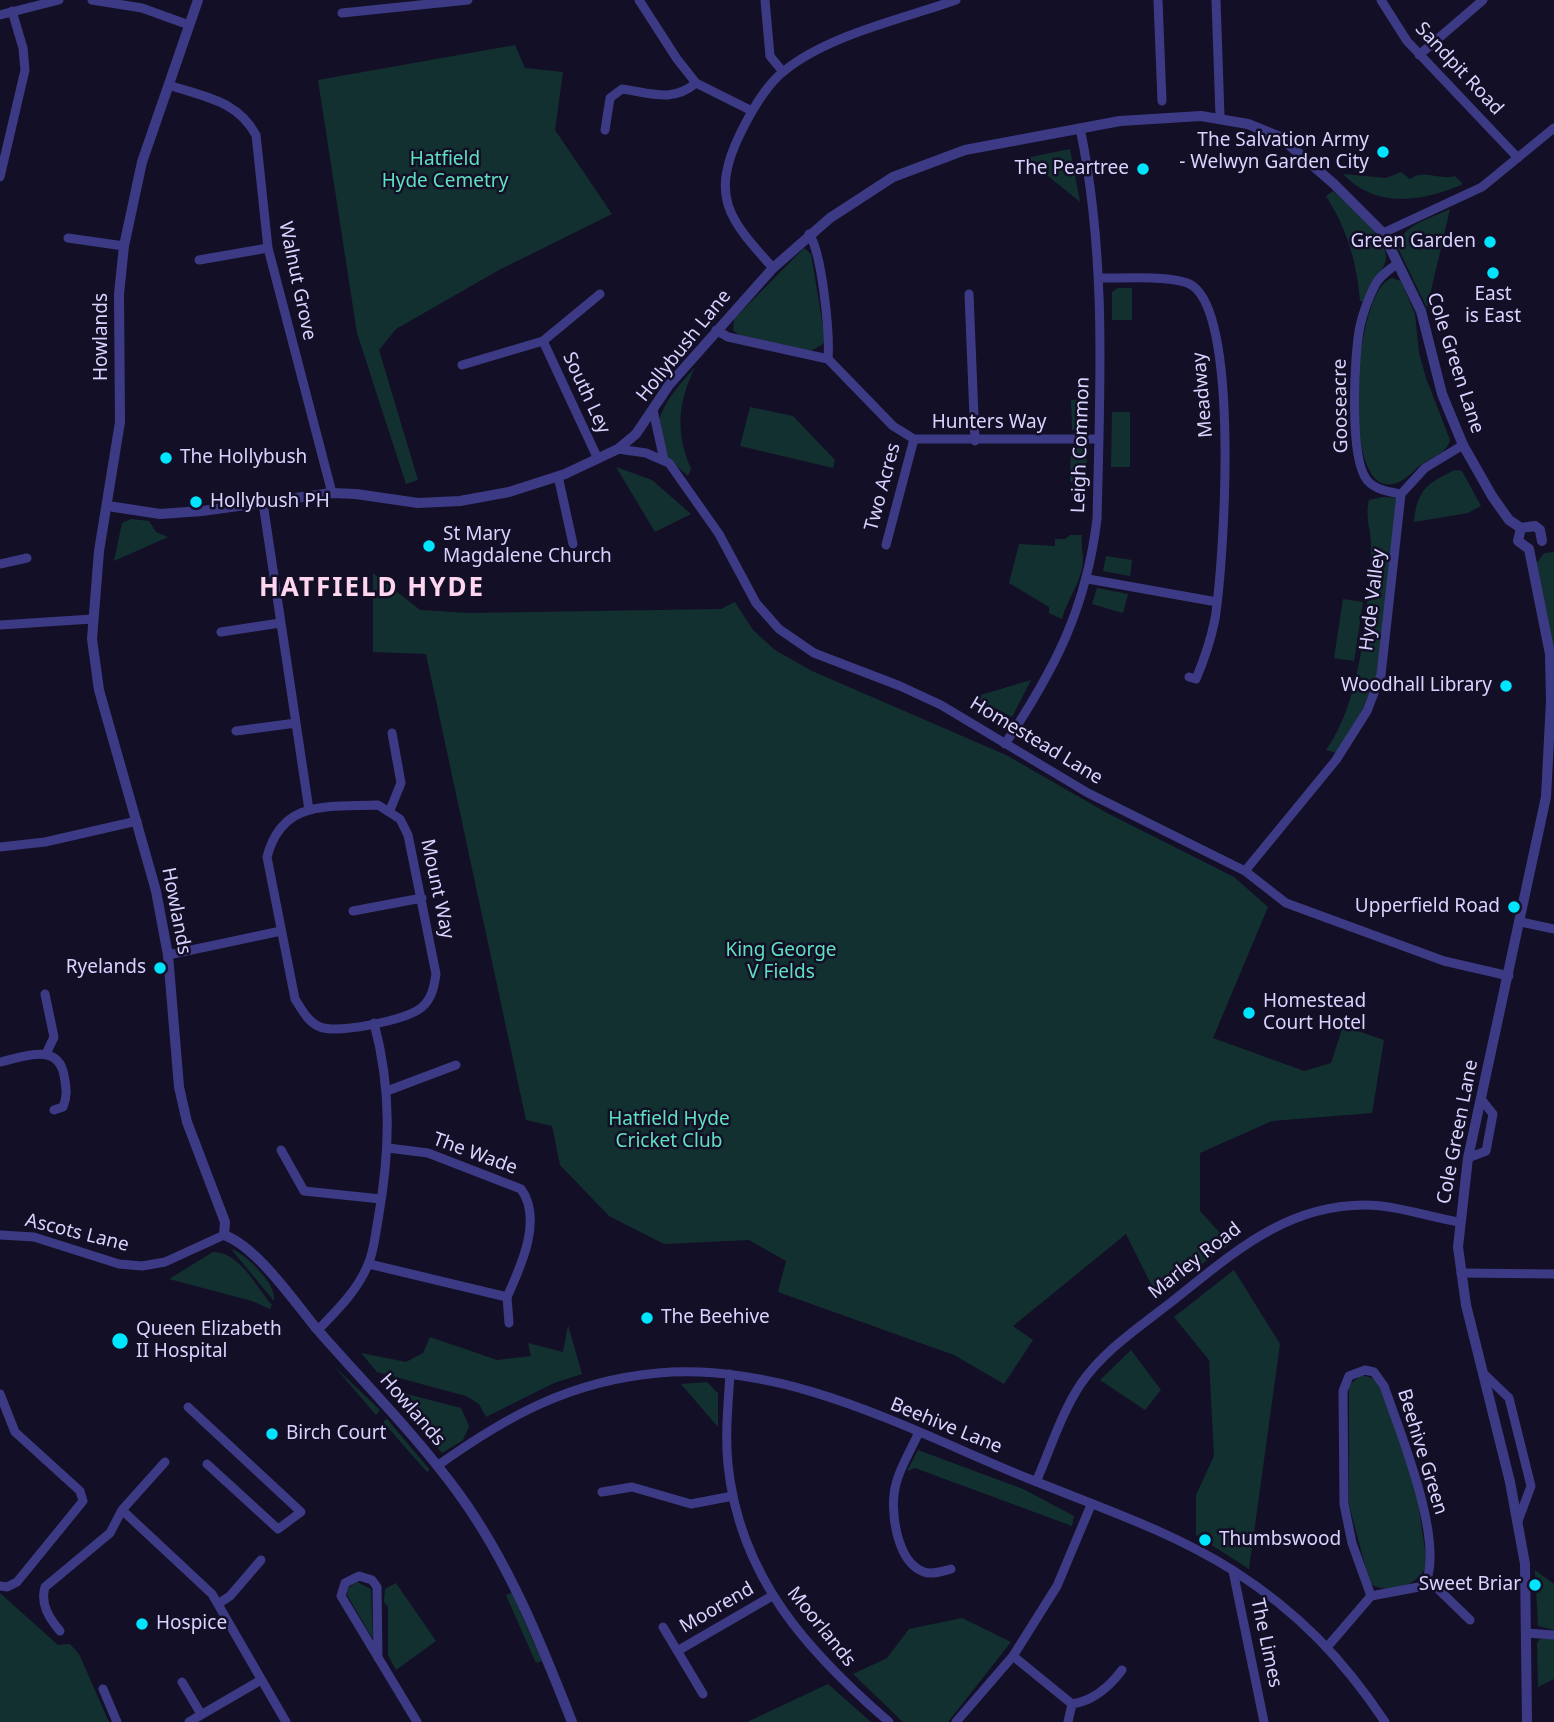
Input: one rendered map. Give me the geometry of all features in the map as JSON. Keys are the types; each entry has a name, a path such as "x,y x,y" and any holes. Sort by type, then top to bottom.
{"street":[{"path":"0,15 59,0"},
{"path":"92,0 142,8 189,25"},
{"name":"Howlands","path":"198,0 142,162 124,246 119,294 120,422 99,551 92,619 99,690 156,891 168,955 179,1087 196,1150 225,1222 224,1235 239,1240 437,1466 500,1558 537,1633 572,1722"},
{"path":"342,13 423,2 468,0"},
{"path":"639,0 696,83 752,111"},
{"path":"765,0 770,56 783,72"},
{"path":"773,268 743,234 730,212 723,188 731,153 752,111 783,72 835,42 956,0"},
{"path":"1158,0 1163,101"},
{"path":"1216,0 1220,116"},
{"name":"Sandpit Road","path":"1381,0 1419,55 1518,158"},
{"path":"1419,55 1483,0"},
{"path":"0,177 25,71 23,48 12,11"},
{"path":"605,130 610,98 622,89 667,96 682,95 696,83"},
{"name":"Walnut Grove","path":"169,85 233,107 248,121 260,153 268,247 332,493"},
{"name":"Hollybush Lane","path":"108,506 160,514 332,493 418,503 460,501 509,492 558,476 618,449 636,434 669,385 773,268 809,234 853,201 925,163 965,150 1080,128 1163,116 1220,116"},
{"name":"Cole Green Lane","path":"1220,116 1280,137 1334,184 1383,233 1421,311 1442,394 1463,445 1492,496 1509,520 1521,528"},
{"name":"Leigh Common","path":"1005,744 1055,666 1088,579 1097,519 1099,278 1080,128"},
{"path":"1383,233 1464,197 1554,128"},
{"path":"716,330 728,337 828,359 829,339 821,285 814,241 809,234"},
{"path":"68,238 124,246"},
{"path":"199,260 268,247"},
{"name":"Gooseacre","path":"1398,263 1379,279 1360,325 1355,385 1359,458 1367,480 1381,490 1401,494"},
{"name":"Meadway","path":"1099,278 1183,281 1198,290 1207,305 1216,339 1225,451 1217,602 1205,658 1196,679 1189,677"},
{"name":"South Ley","path":"463,365 542,341 600,294"},
{"path":"969,294 975,441"},
{"name":"South Ley","path":"542,341 598,459"},
{"name":"Hunters Way","path":"828,359 892,426 914,439 1099,439"},
{"path":"653,410 664,460"},
{"name":"Two Acres","path":"886,545 914,439"},
{"path":"1401,494 1424,468 1463,445"},
{"path":"618,449 632,449 664,460"},
{"name":"Homestead Lane","path":"664,460 676,471 719,534 756,603 795,642 814,653 900,685 941,705 1100,799 1245,872 1286,903 1312,915 1444,961 1509,976"},
{"path":"558,476 573,544"},
{"name":"Hyde Valley","path":"1245,872 1336,760 1367,711 1381,674 1401,494"},
{"path":"263,503 309,810"},
{"path":"1535,526 1540,530 1542,541 1537,547 1529,549 1518,541 1521,528 1535,526"},
{"path":"1542,541 1554,544"},
{"name":"Cole Green Lane","path":"1527,1722 1525,1564 1518,1521 1461,1273 1459,1222 1468,1158 1521,922 1551,764 1550,654 1529,549"},
{"path":"0,564 27,558"},
{"path":"1088,579 1217,602"},
{"path":"0,625 92,619"},
{"path":"221,632 280,623"},
{"path":"236,731 296,723"},
{"path":"390,810 401,783 392,733"},
{"name":"Mount Way","path":"378,805 390,810 400,819 408,835 436,974 434,990 420,1009 340,1030 320,1027 306,1017 295,999 267,857 272,838 284,821 309,810 378,805"},
{"path":"0,847 45,842 136,821"},
{"path":"353,911 422,898"},
{"path":"1521,922 1554,929"},
{"path":"168,955 281,931"},
{"path":"45,994 54,1037 46,1054"},
{"path":"318,1330 353,1293 369,1264 381,1199 388,1148 387,1091 384,1061 374,1023"},
{"path":"0,1062 46,1054 55,1056 62,1064 68,1096 63,1107 54,1110"},
{"path":"387,1091 456,1065"},
{"name":"The Wade","path":"388,1148 428,1153 521,1189 528,1198 531,1221 507,1297 509,1323"},
{"path":"281,1150 304,1191 381,1199"},
{"name":"Marley Road","path":"1036,1482 1072,1402 1100,1362 1126,1336 1252,1238 1290,1220 1316,1212 1366,1205 1459,1222"},
{"name":"Ascots Lane","path":"0,1235 34,1237 119,1264 142,1266 165,1262 224,1235"},
{"path":"369,1264 507,1297"},
{"path":"1461,1273 1554,1274"},
{"name":"Beehive Green","path":"1371,1596 1352,1543 1344,1492 1342,1391 1349,1376 1365,1370 1374,1372 1384,1385 1420,1491 1431,1560 1424,1586"},
{"name":"Beehive Lane","path":"437,1466 495,1425 568,1391 658,1373 730,1374 792,1385 1091,1504 1178,1542 1233,1571 1296,1617 1328,1646 1385,1722"},
{"name":"Moorlands","path":"730,1374 726,1433 733,1496 748,1547 772,1596 822,1661 889,1722"},
{"path":"1485,1375 1509,1398 1531,1486 1518,1521"},
{"path":"0,1394 15,1432 80,1491 83,1501 17,1582 7,1587 0,1586"},
{"path":"188,1407 301,1512 278,1529 207,1464"},
{"path":"918,1434 896,1482 892,1503 894,1525 904,1549 917,1568 927,1573 951,1569"},
{"path":"60,1631 45,1608 45,1587 110,1533 122,1510 165,1462"},
{"path":"602,1492 632,1487 691,1504 733,1496"},
{"path":"956,1722 1013,1656 1057,1586 1091,1504"},
{"path":"122,1510 212,1594 286,1722"},
{"path":"218,1604 230,1595 261,1560"},
{"name":"The Limes","path":"1233,1571 1264,1722"},
{"path":"379,1658 377,1587 372,1580 359,1576 345,1583 341,1596 417,1722"},
{"path":"1328,1646 1371,1596 1424,1586 1435,1587 1470,1620"},
{"name":"Moorend","path":"678,1650 772,1596"},
{"name":"Moorend","path":"663,1627 703,1694"},
{"path":"1526,1633 1554,1635"},
{"path":"1013,1656 1072,1704"},
{"path":"1072,1704 1090,1699 1114,1681 1122,1670"},
{"path":"189,1722 261,1680"},
{"path":"182,1682 201,1714"},
{"path":"103,1689 117,1722"},
{"path":"1068,1722 1072,1704"}],"green space":[{"name":"Hatfield Hyde Cemetry","path":"515,45 525,68 563,72 555,130 612,214 499,270 396,329 379,350 418,480 406,484 357,333 318,80"},
{"path":"1070,149 1080,202 1026,158"},
{"path":"1401,172 1410,179 1421,175 1455,176 1463,184 1432,195 1400,199 1370,193 1343,174 1386,178"},
{"path":"1333,191 1374,231 1385,250 1385,262 1364,302 1360,301 1353,259 1345,233 1326,196"},
{"path":"1450,209 1427,308 1398,248 1404,233 1426,219"},
{"path":"804,248 811,254 825,338 823,344 811,351 739,335 733,330 734,319"},
{"path":"1392,278 1401,281 1415,314 1419,353 1450,440 1440,453 1390,485 1372,474 1362,446 1358,407 1360,364 1366,324 1377,293"},
{"path":"1118,288 1132,288 1132,320 1112,320 1112,292"},
{"path":"695,367 685,393 681,417 682,442 691,469 688,476 663,454 658,441 658,429 665,406"},
{"path":"1089,399 1087,428 1072,430 1071,400"},
{"path":"750,407 793,416 835,460 833,468 740,446"},
{"path":"1112,412 1130,412 1130,467 1111,467"},
{"path":"1071,448 1087,448 1086,483 1070,482"},
{"path":"616,467 652,480 691,514 655,532"},
{"path":"1455,470 1462,471 1481,506 1468,513 1414,522 1418,502 1425,489"},
{"path":"1397,498 1377,674 1362,710 1337,753 1326,750 1348,707 1360,655 1371,546 1369,500"},
{"path":"131,519 149,521 156,532 168,537 114,561 122,523"},
{"path":"1070,535 1082,535 1083,565 1062,619 1049,613 1049,607 1009,583 1019,544 1055,546 1055,539 1065,539"},
{"path":"1554,552 1554,653 1536,564 1544,553"},
{"path":"1106,556 1132,560 1130,576 1103,571"},
{"name":"King George V Fields","path":"373,573 420,610 469,613 721,609 735,602 753,630 775,650 812,671 1006,755 1107,813 1234,877 1268,907 1213,1038 1304,1071 1331,1063 1343,1026 1384,1040 1372,1113 1272,1121 1200,1153 1200,1211 1230,1244 1157,1296 1126,1234 1013,1326 1033,1340 1004,1384 954,1355 778,1292 786,1261 749,1240 664,1244 609,1216 560,1165 552,1126 526,1120 426,654 373,652"},
{"path":"1097,588 1128,594 1123,613 1092,604"},
{"path":"1343,599 1363,602 1354,661 1334,658"},
{"path":"1031,680 1012,717 974,697"},
{"path":"231,1249 260,1271 271,1287 274,1301"},
{"path":"213,1252 231,1258 247,1272 272,1305 270,1309 252,1301 169,1279"},
{"path":"1234,1270 1280,1344 1249,1569 1196,1535 1196,1495 1214,1456 1209,1360 1174,1317"},
{"path":"568,1325 582,1374 554,1383 486,1417 479,1404 466,1396 377,1372 361,1353 406,1362 423,1353 430,1337 497,1360 531,1356 528,1343 563,1352"},
{"path":"1131,1350 1161,1390 1145,1410 1100,1380"},
{"path":"334,1366 380,1410 376,1415"},
{"path":"1362,1375 1375,1379 1382,1392 1416,1489 1427,1564 1418,1578 1395,1588 1386,1589 1370,1584 1349,1505 1349,1385"},
{"path":"707,1382 718,1393 718,1427 681,1384"},
{"path":"391,1390 461,1408 469,1426 463,1440 442,1453"},
{"path":"387,1419 430,1470 427,1472 383,1422"},
{"path":"918,1450 1023,1489 1074,1516 1072,1526 915,1468 907,1471"},
{"path":"1535,1570 1554,1584 1554,1630 1538,1626"},
{"path":"357,1582 371,1589 373,1639 347,1595 348,1588"},
{"path":"396,1583 436,1641 396,1670 388,1655 388,1607 384,1602 385,1589"},
{"path":"0,1593 58,1645 70,1644 79,1654 109,1722 0,1722"},
{"path":"512,1593 542,1661 536,1663 506,1595"},
{"path":"962,1618 1011,1642 948,1722 903,1722 853,1674 887,1658 909,1629"},
{"path":"1540,1639 1554,1639 1554,1679 1538,1687 1537,1643"},
{"path":"828,1684 871,1722 747,1722"}],"place":[{"name":"The Salvation Army - Welwyn Garden City","path":"1383,152"},
{"name":"The Peartree","path":"1143,169"},
{"name":"Green Garden","path":"1490,242"},
{"name":"East is East","path":"1493,273"},
{"name":"The Hollybush","path":"166,458"},
{"name":"Hollybush PH","path":"196,502"},
{"name":"St Mary Magdalene Church","path":"429,546"},
{"name":"Woodhall Library","path":"1506,686"},
{"name":"Upperfield Road","path":"1514,907"},
{"name":"Ryelands","path":"160,968"},
{"name":"Homestead Court Hotel","path":"1249,1013"},
{"name":"The Beehive","path":"647,1318"},
{"name":"Queen Elizabeth II Hospital","path":"120,1341"},
{"name":"Birch Court","path":"272,1434"},
{"name":"Thumbswood","path":"1205,1540"},
{"name":"Sweet Briar","path":"1535,1585"},
{"name":"Hospice","path":"142,1624"}],"district":[{"name":"HATFIELD HYDE","path":"372,589"}],"park label":[{"name":"Hatfield Hyde Cricket Club","path":"669,1131"}]}
